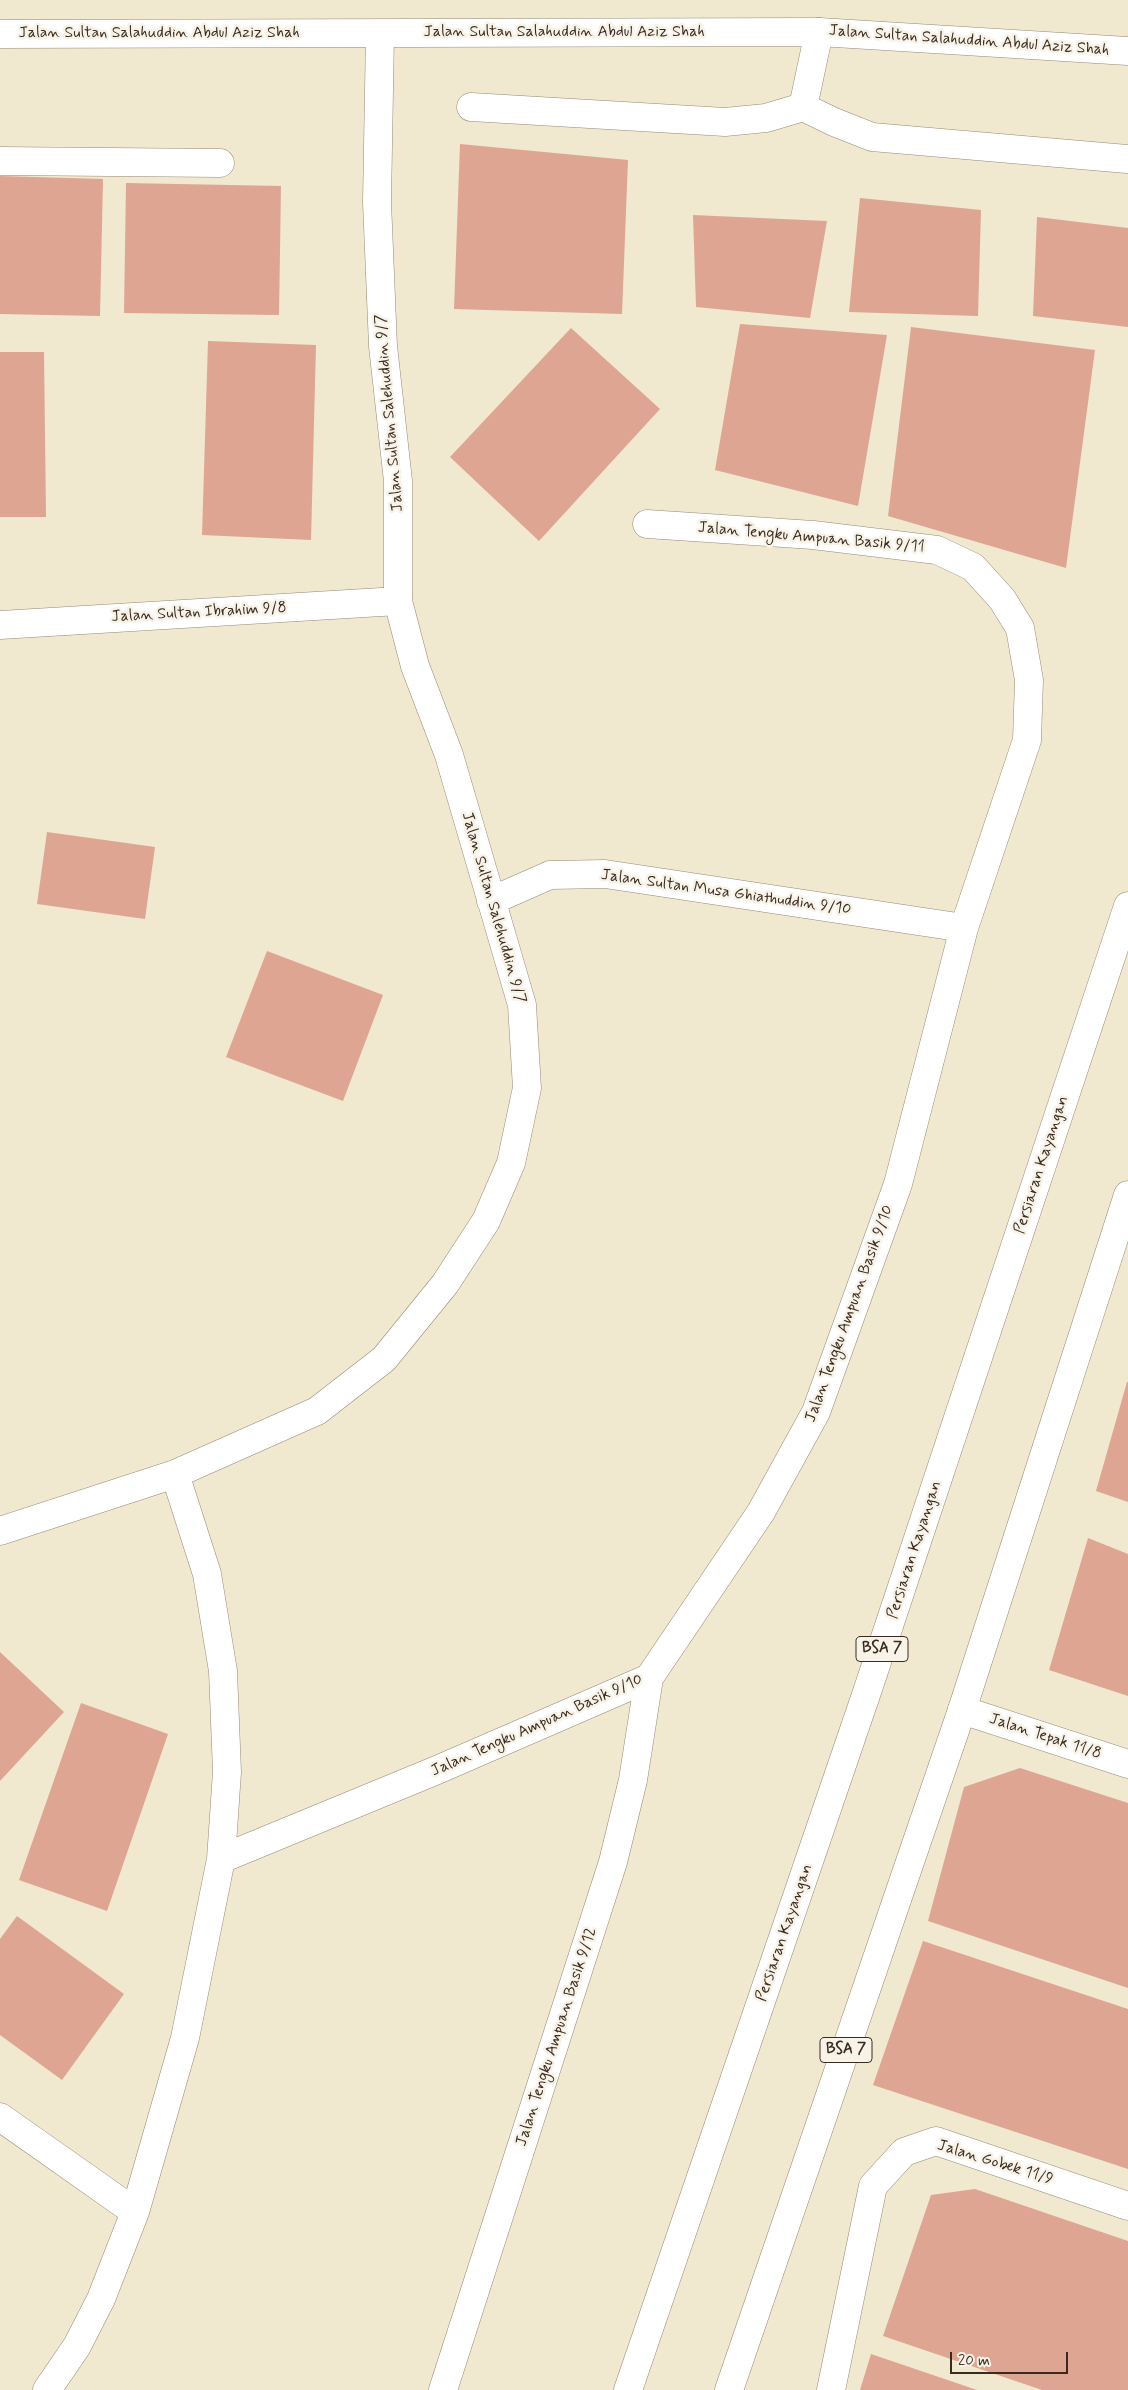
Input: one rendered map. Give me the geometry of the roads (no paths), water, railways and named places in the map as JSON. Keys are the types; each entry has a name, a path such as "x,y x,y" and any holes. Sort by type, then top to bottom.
{"street":[{"name":"Jalan Sultan Salahuddin Abdul Aziz Shah","path":"0,34 819,32 1128,51"},
{"path":"803,107 819,32"},
{"name":"Jalan Sultan Salehuddin 9/7","path":"0,1531 175,1474 316,1412 384,1359 445,1284 486,1221 511,1163 526,1088 522,1005 449,755 415,666 398,601 398,481 383,346 377,202 380,34"},
{"path":"470,107 725,122 766,118 803,107 872,137 1127,159"},
{"path":"0,160 220,163"},
{"name":"Jalan Tengku Ampuan Basik 9/11","path":"647,524 813,536 937,550 973,567 1002,599 1020,628 1029,680 1027,740 964,928"},
{"name":"Jalan Sultan Ibrahim 9/8","path":"0,625 398,601"},
{"name":"Jalan Sultan Musa Ghiathuddin 9/10","path":"491,901 550,875 605,874 964,928"},
{"name":"Persiaran Kayangan","path":"628,2390 868,1690 1128,906"},
{"name":"Jalan Tengku Ampuan Basik 9/10","path":"221,1859 437,1770 649,1678 761,1512 816,1412 898,1184 964,928"},
{"name":"BSA 7","path":"729,2390 962,1710 1128,1195"},
{"path":"47,2390 77,2346 102,2299 135,2212 185,2038 221,1859 228,1772 224,1671 207,1574 175,1474"},
{"name":"Jalan Tengku Ampuan Basik 9/12","path":"443,2390 613,1862 633,1780 649,1678"},
{"name":"Jalan Tepak 11/8","path":"962,1710 1128,1764"},
{"path":"0,2117 135,2212"},
{"name":"Jalan Gobek 11/9","path":"831,2390 872,2186 904,2152 936,2141 1128,2206"}]}
